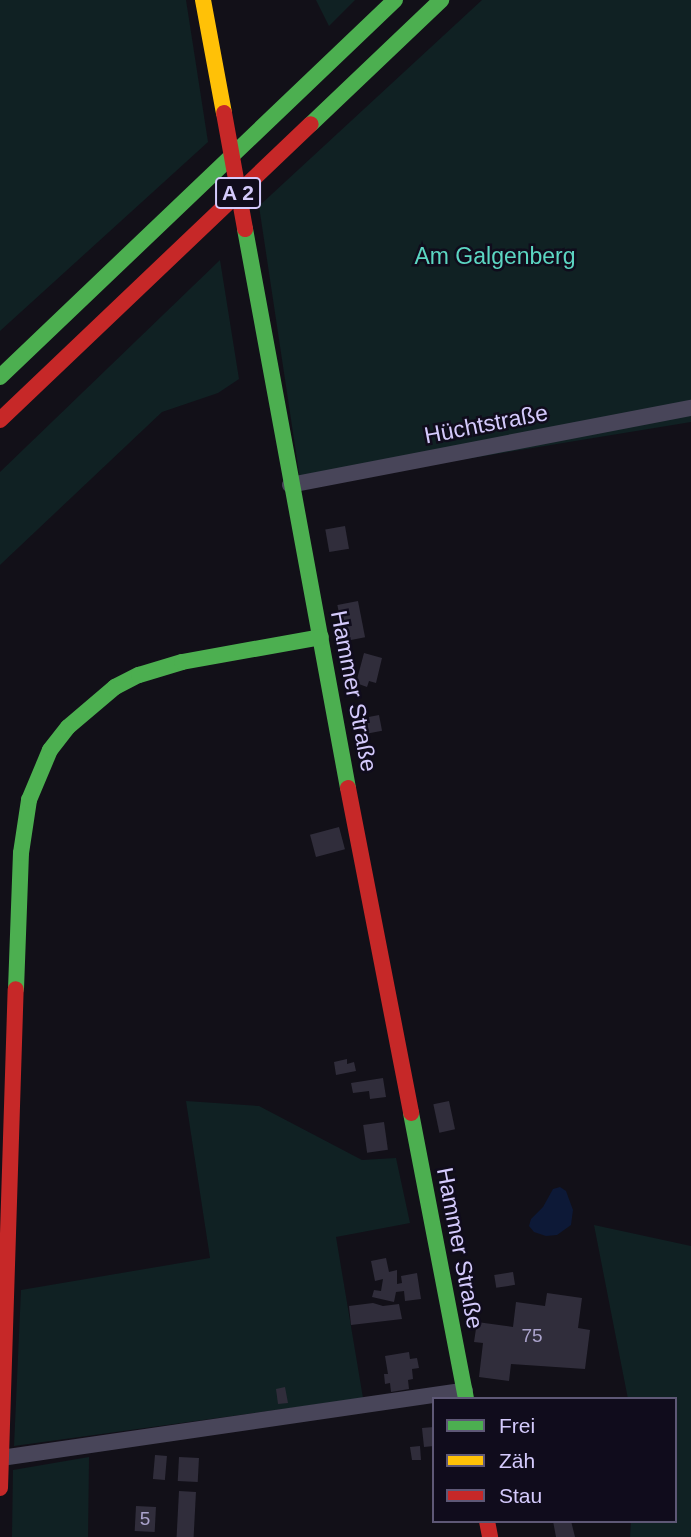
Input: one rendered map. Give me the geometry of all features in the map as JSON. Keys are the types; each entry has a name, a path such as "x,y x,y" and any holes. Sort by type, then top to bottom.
{"main road":[{"name":"Hammer Straße","path":"204,0 290,485 466,1395"},
{"name":"A 2","path":"0,377 395,0"},
{"name":"A 2","path":"0,420 441,0"},
{"path":"0,1488 20,853 29,800 37,776 50,750 68,727 115,687 139,675 182,662 321,637"}],"street":[{"name":"Hüchtstraße","path":"290,485 691,408"},
{"name":"Hammer Straße","path":"1,1458 432,1400"}],"green space":[{"path":"0,0 186,0 208,142 0,331"},
{"path":"316,0 355,0 329,26"},
{"name":"Am Galgenberg","path":"482,0 691,0 691,422 301,486 259,206"},
{"path":"220,260 239,379 218,393 162,412 0,565 0,472"},
{"path":"186,1101 259,1106 362,1160 396,1158 410,1223 336,1237 363,1398 14,1446 21,1290 210,1258"},
{"path":"594,1225 691,1246 691,1537 630,1537 631,1523 677,1523 677,1397 628,1397"},
{"path":"89,1457 88,1537 12,1537 13,1470"}],"water":[{"path":"560,1187 566,1191 573,1210 571,1225 557,1235 546,1236 534,1232 529,1226 531,1219 543,1207 553,1189"}],"building":[{"path":"345,526 349,549 329,552 325,529"},
{"path":"358,601 365,637 344,641 337,605"},
{"path":"364,653 382,658 376,683 369,681 367,687 356,683"},
{"path":"379,715 382,731 361,735 358,719"},
{"path":"339,827 345,849 316,857 310,835"},
{"path":"347,1059 347,1064 354,1062 356,1071 336,1075 334,1062"},
{"path":"383,1078 386,1097 370,1099 369,1091 353,1093 351,1083"},
{"path":"449,1101 455,1129 439,1133 433,1104"},
{"path":"384,1122 388,1150 367,1153 363,1125"},
{"path":"386,1258 389,1272 397,1270 397,1284 402,1283 401,1276 417,1273 421,1299 405,1301 404,1291 396,1292 394,1302 372,1297 374,1290 381,1291 383,1279 375,1281 371,1261"},
{"path":"513,1272 515,1285 496,1288 494,1275"},
{"path":"547,1293 582,1298 578,1328 590,1330 585,1369 511,1364 509,1381 479,1377 483,1343 474,1342 477,1322 513,1327 516,1302 545,1306"},
{"path":"373,1303 383,1306 399,1304 402,1319 351,1325 349,1306"},
{"path":"409,1352 410,1359 417,1358 419,1368 412,1369 413,1379 408,1380 409,1389 391,1392 390,1383 385,1384 384,1374 388,1374 385,1356"},
{"path":"285,1387 288,1403 278,1404 276,1389"},
{"path":"432,1427 432,1446 424,1447 422,1428"},
{"path":"420,1446 421,1460 412,1460 410,1447"},
{"path":"155,1455 167,1456 165,1480 153,1479"},
{"path":"179,1457 199,1458 198,1482 178,1481"},
{"path":"179,1491 196,1492 194,1537 177,1537"},
{"path":"136,1506 156,1507 155,1532 135,1531"},
{"path":"553,1523 572,1523 575,1537 556,1537"}],"traffic: fast":[{"path":"0,377 395,0"},
{"path":"311,124 441,0"},
{"path":"245,229 348,788"},
{"path":"16,989 21,853 29,800 50,750 68,727 115,687 139,675 182,662 321,637"},
{"path":"411,1113 466,1397"}],"traffic: slow":[{"path":"203,0 224,113"}],"traffic: jam":[{"path":"224,113 245,229"},
{"path":"0,420 311,124"},
{"path":"348,788 411,1113"},
{"path":"0,1488 16,989"},
{"path":"487,1523 490,1537"}]}
